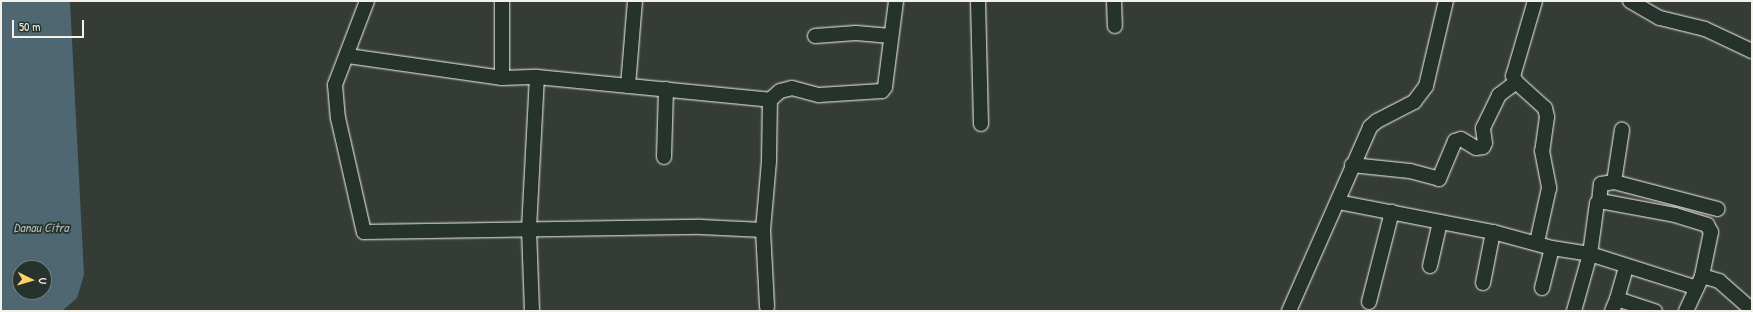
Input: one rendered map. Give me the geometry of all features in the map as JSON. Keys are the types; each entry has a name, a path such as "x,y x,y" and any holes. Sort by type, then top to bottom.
{"street":[{"path":"367,1 336,86 338,112 364,232 701,227 763,230"},
{"path":"502,1 502,78"},
{"path":"628,86 635,1"},
{"path":"767,307 763,230 768,161 770,100 780,91 792,88 819,95 882,91 885,88 896,1"},
{"path":"978,1 981,124"},
{"path":"1114,1 1115,26"},
{"path":"1289,311 1370,127 1377,121 1414,102 1426,86 1446,1"},
{"path":"1535,1 1514,67 1513,76 1516,82 1545,108 1547,117 1542,151 1549,188 1537,242"},
{"path":"1630,1 1660,18 1705,29 1752,51"},
{"path":"815,36 856,33 891,36"},
{"path":"348,56 502,78 537,77 770,100"},
{"path":"532,311 529,229 537,77"},
{"path":"1352,165 1410,171 1439,179 1455,141 1461,140 1476,148 1484,147 1485,143 1483,128 1499,95 1516,82"},
{"path":"664,157 666,89"},
{"path":"1614,182 1622,130"},
{"path":"1574,311 1590,254 1601,184 1614,182 1718,208"},
{"path":"1599,202 1608,201 1675,215 1707,225 1711,232 1699,282 1686,311"},
{"path":"1338,202 1493,232 1537,242 1552,248 1590,254 1626,267 1699,282 1719,281 1752,310"},
{"path":"1369,302 1392,212"},
{"path":"1430,266 1440,222"},
{"path":"1483,283 1493,232"},
{"path":"1542,288 1552,248"},
{"path":"1626,267 1614,305 1655,311"}],"water":[{"name":"Danau Citra","path":"1,1 70,1 84,275 77,298 62,311 1,311"}]}
